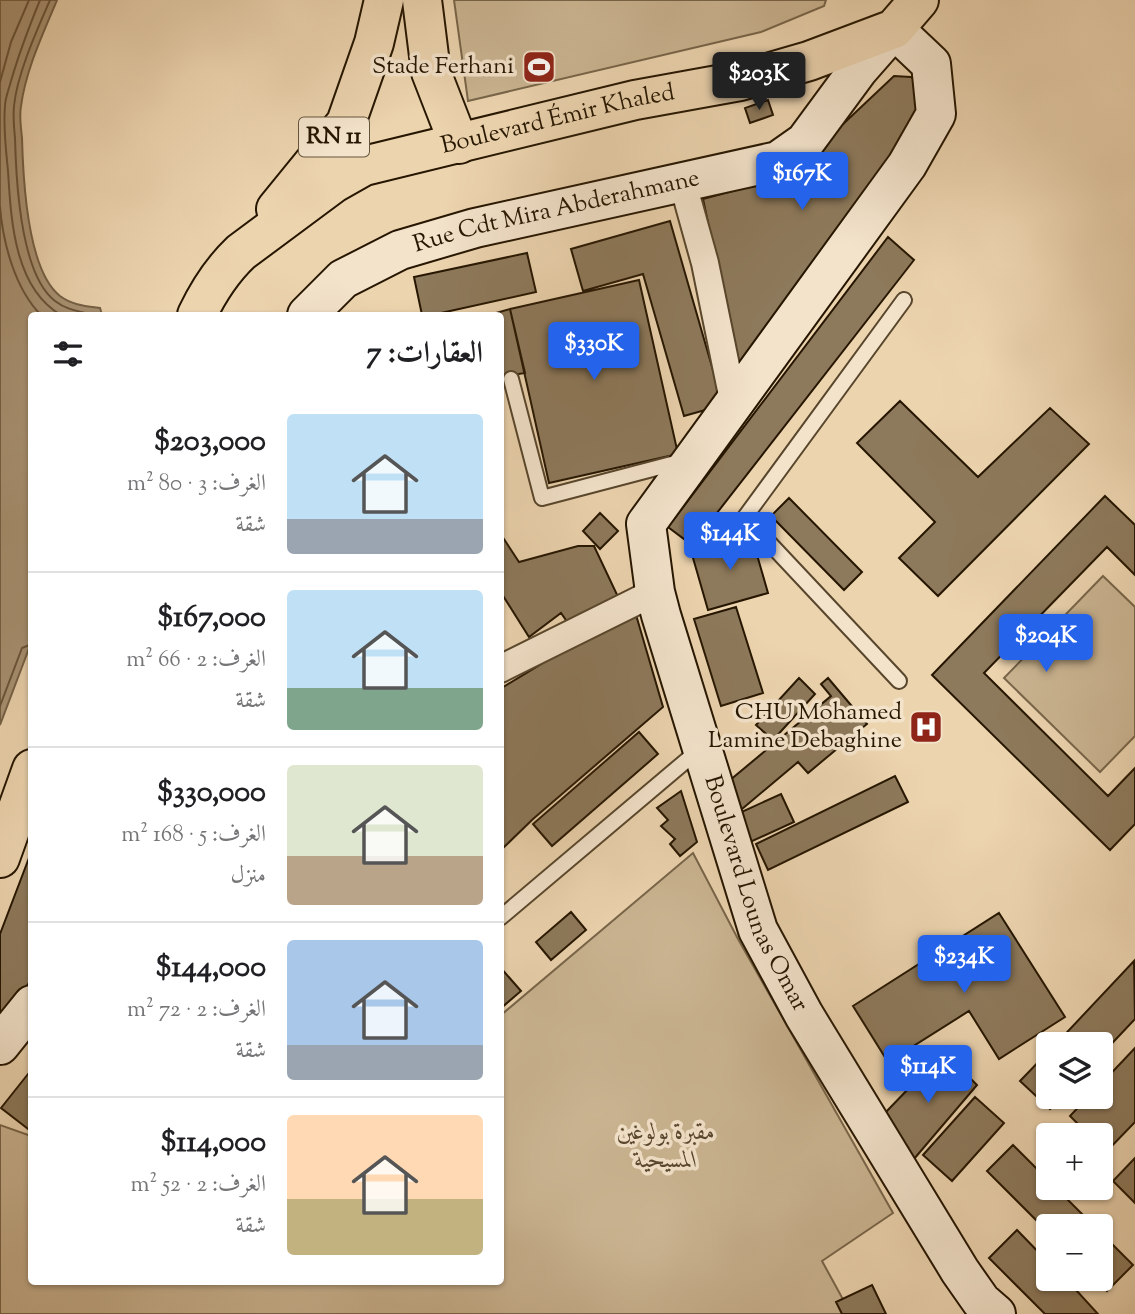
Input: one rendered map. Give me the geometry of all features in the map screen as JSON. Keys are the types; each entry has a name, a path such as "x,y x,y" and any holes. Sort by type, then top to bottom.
{"main road":[{"name":"RN 11","path":"198,312 230,262 346,123 374,43 384,0"},
{"path":"422,0 431,72 459,144"},
{"name":"RN 11","path":"894,29 919,0"},
{"name":"Boulevard Émir Khaled","path":"241,252 334,183 364,166 622,103 740,81 809,61 894,29"},
{"path":"0,858 28,780"}],"street":[{"name":"Rue Cdt Mira Abderahmane","path":"310,312 343,279 400,250 475,228 778,161 805,142 858,70 894,29"},
{"name":"Boulevard Lounas Omar","path":"894,29 931,64 936,114 907,164 646,524 655,592 758,930 804,1015 960,1271 981,1301 996,1314"},
{"path":"683,184 705,263 734,405"},
{"path":"504,663 655,592"},
{"path":"0,1045 28,1010"}],"lane":[{"path":"899,681 745,517 904,300"},
{"path":"511,379 542,498 695,457"},
{"path":"504,915 701,748"}],"green space":[{"name":"Stade Ferhani","path":"454,0 826,0 824,6 761,32 468,101"},
{"path":"1103,576 1135,607 1135,736 1100,772 1004,678"},
{"name":"مقبرة بولوغين المسيحية","path":"693,853 738,939 893,1213 822,1261 851,1314 0,1314 0,1125 28,1135 28,1285 504,1285 504,1012"}],"water":[{"path":"0,0 57,0 31,65 20,110 29,222 40,266 49,283 65,299 79,305 100,308 101,312 28,312 28,651 0,725"}],"building":[{"path":"894,76 911,77 924,86 915,128 739,370 703,199 788,176"},
{"path":"768,100 773,115 750,123 745,108"},
{"path":"670,221 723,405 684,416 643,274 583,291 571,249"},
{"path":"888,237 914,260 692,545 668,527"},
{"path":"527,253 536,292 446,312 421,312 414,277"},
{"path":"639,280 678,454 549,483 510,309"},
{"path":"510,309 525,373 504,376 504,312 500,312"},
{"path":"900,401 978,477 1050,408 1089,444 938,596 899,558 935,522 857,443"},
{"path":"1105,496 1135,525 1135,575 1107,547 984,673 1108,796 1135,768 1135,824 1110,850 932,675"},
{"path":"789,498 862,572 844,590 771,516"},
{"path":"600,513 618,531 600,549 583,531"},
{"path":"751,534 768,593 708,610 691,551"},
{"path":"504,539 519,562 578,546 594,546 620,601 570,626 561,613 529,637 504,597"},
{"path":"736,607 763,693 721,706 694,619"},
{"path":"634,608 663,707 504,847 504,687"},
{"path":"799,678 815,694 773,740 756,725"},
{"path":"828,678 867,724 808,773 798,762 736,814 717,791 831,696 821,684"},
{"path":"639,732 658,754 552,846 533,824"},
{"path":"895,776 908,802 768,870 756,844"},
{"path":"681,791 697,842 680,856 670,844 675,839 661,826 668,820 657,808"},
{"path":"781,794 794,822 748,843 735,815"},
{"path":"28,860 28,984 0,1021 0,934"},
{"path":"571,912 586,930 551,960 536,942"},
{"path":"999,913 1065,1017 1041,1032 1036,1032 1036,1035 999,1059 969,1011 888,1062 853,1006"},
{"path":"1134,961 1135,1019 1113,1042 1113,1032 1067,1032"},
{"path":"504,972 521,991 504,1006"},
{"path":"1135,1048 1135,1122 1113,1145 1113,1123 1077,1123 1070,1116 1077,1109 1113,1109 1113,1071"},
{"path":"939,1057 965,1083 969,1077 977,1085 914,1159 885,1113"},
{"path":"1036,1064 1036,1096 1020,1081"},
{"path":"28,1074 28,1129 1,1108"},
{"path":"975,1097 1004,1123 952,1181 923,1155"},
{"path":"1013,1145 1036,1168 1036,1200 1068,1200 1082,1214 1036,1214 1036,1220 987,1171"},
{"path":"1135,1158 1135,1203 1113,1181"},
{"path":"1017,1230 1036,1250 1036,1291 1077,1291 1098,1314 1045,1314 989,1258"},
{"path":"1113,1245 1133,1265 1113,1285"},
{"path":"872,1285 886,1314 842,1314 836,1302"}],"place":[{"name":"Stade Ferhani","path":"539,67"},
{"name":"CHU Mohamed Lamine Debaghine","path":"926,727"}]}
